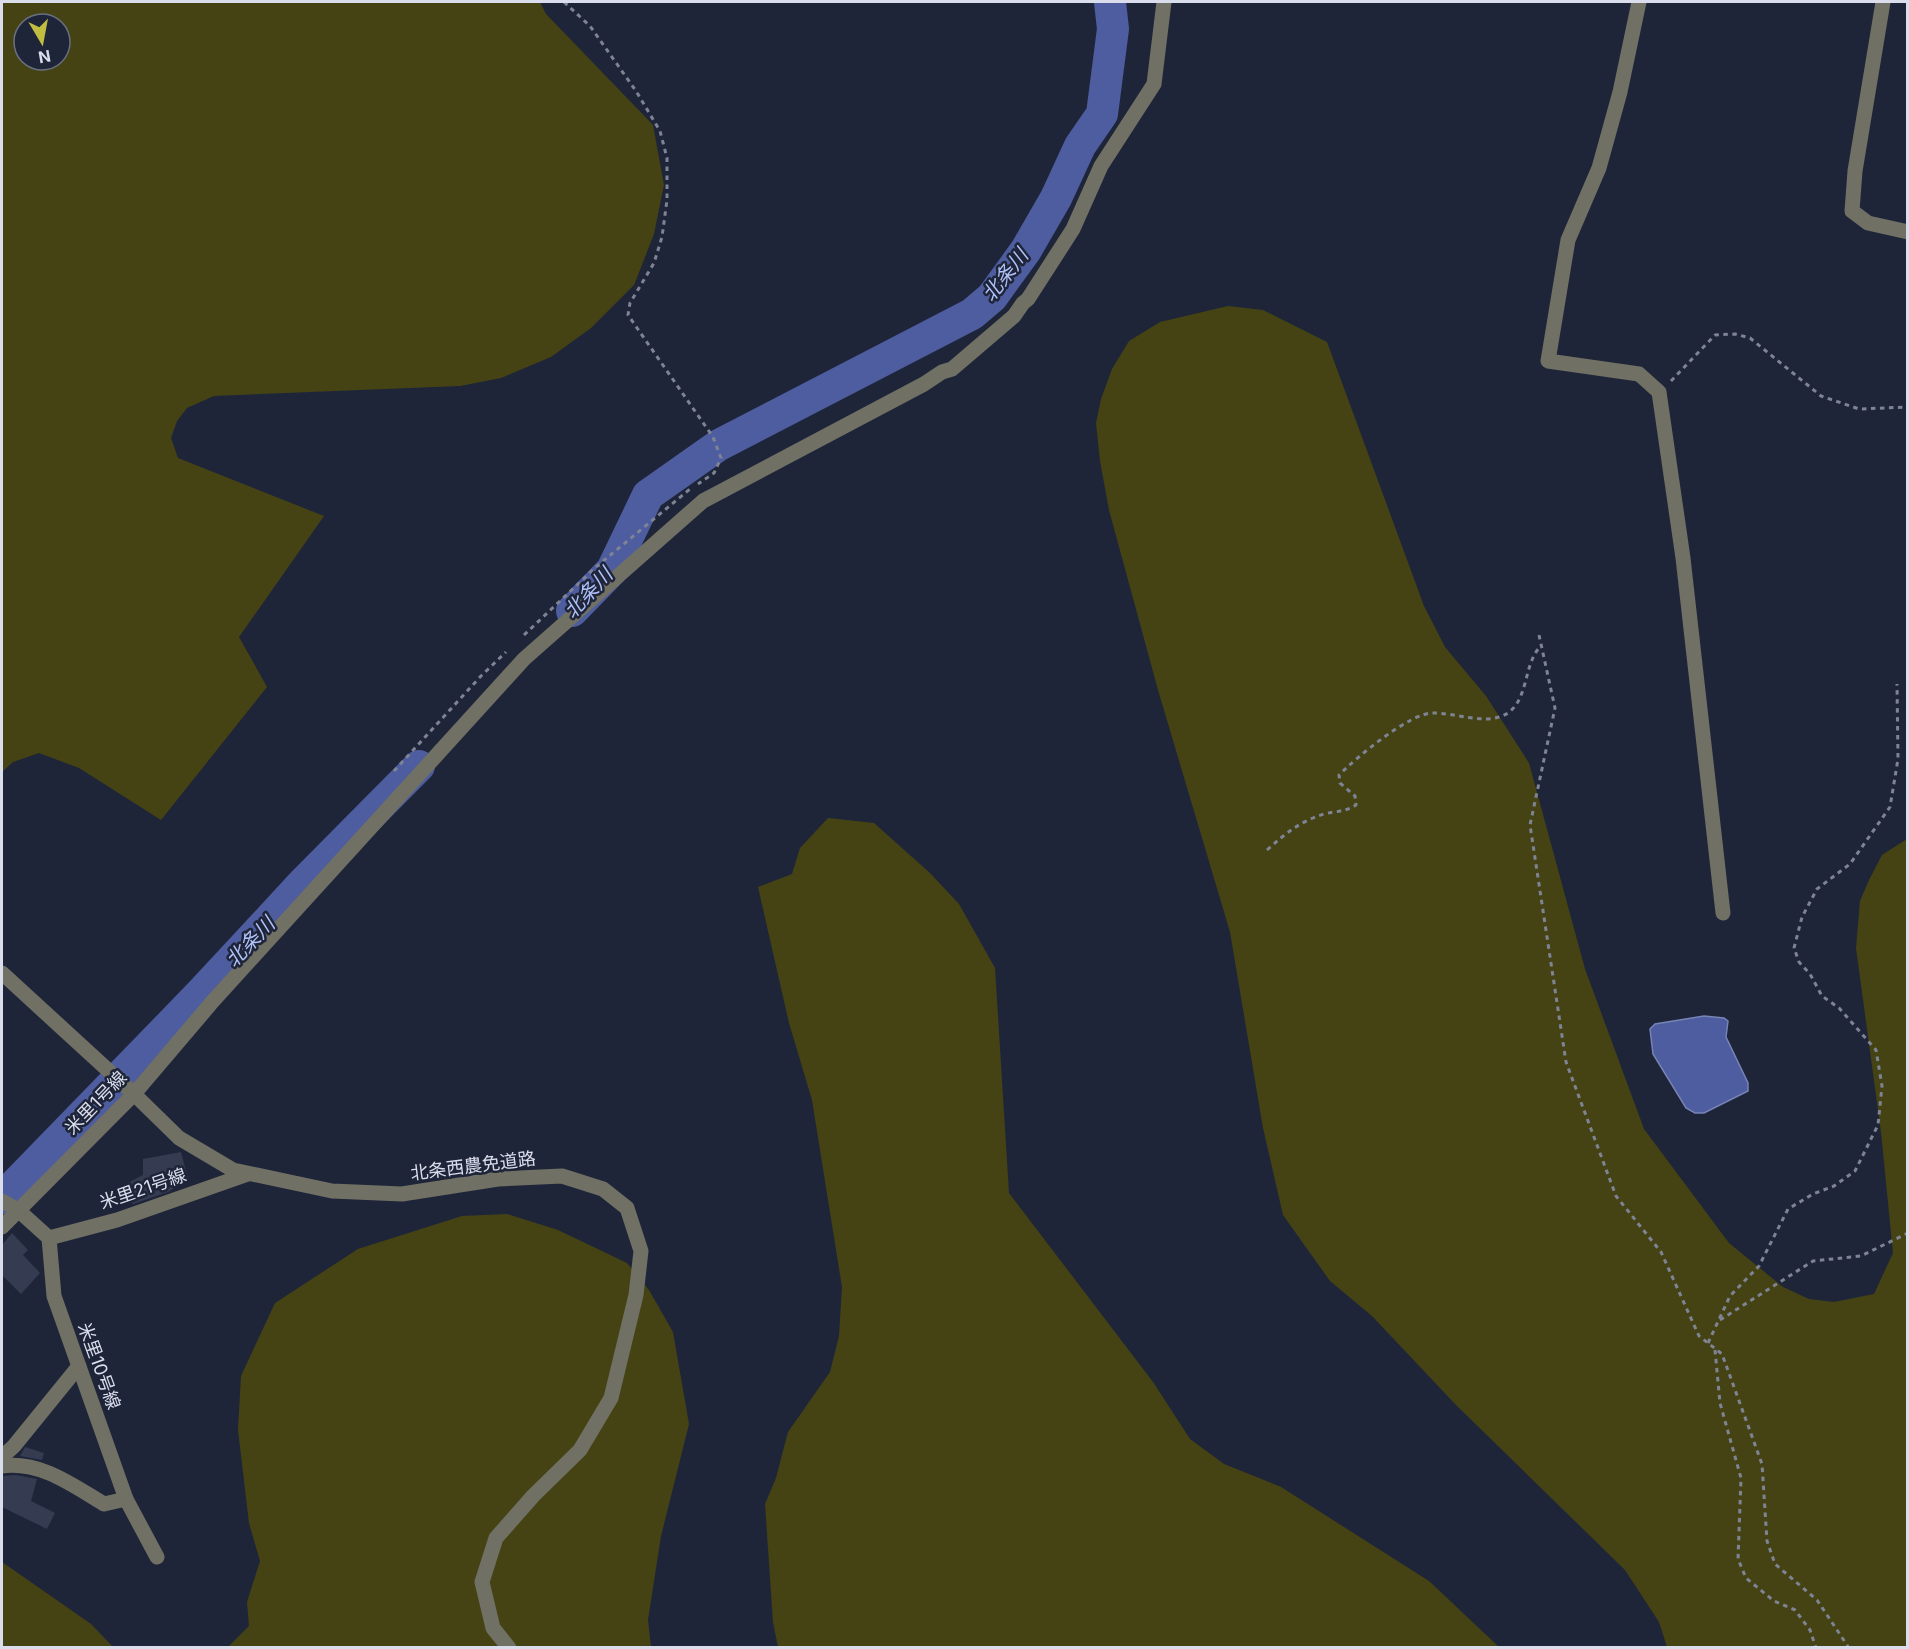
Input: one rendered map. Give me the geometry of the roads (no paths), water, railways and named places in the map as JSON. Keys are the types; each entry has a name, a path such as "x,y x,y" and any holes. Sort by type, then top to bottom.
{"street":[{"name":"米里1号線","path":"2,1227 134,1094 213,1001 524,659 703,501 924,384 942,372 952,369 1014,316 1073,229 1101,166 1154,84 1164,2"},
{"path":"1639,2 1620,92 1599,168 1568,240 1548,361 1639,374 1659,392 1683,558 1723,913"},
{"path":"1883,2 1855,171 1852,211 1868,223 1908,232"},
{"name":"北条西農免道路","path":"2,973 179,1138 233,1170 332,1191 402,1194 498,1179 562,1176 603,1189 627,1208 641,1251 636,1295 611,1398 580,1450 533,1496 495,1538 482,1582 493,1628 509,1647"},
{"name":"米里21号線","path":"49,1238 139,1213 249,1174"},
{"path":"2,1201 18,1210 49,1238"},
{"name":"米里10号線","path":"49,1238 54,1296 126,1499 157,1557"},
{"path":"2,1457 14,1446 79,1366"},
{"path":"2,1466 16,1464 52,1473 104,1504 126,1499"}],"water":[{"path":"1704,1016 1724,1018 1728,1021 1726,1037 1748,1083 1748,1091 1704,1113 1695,1113 1686,1108 1653,1054 1650,1029 1655,1024"}],"waterway":[{"name":"北条川","path":"572,611 612,570 648,495 719,445 972,314 992,297 1026,250 1056,198 1080,146 1102,114 1113,29 1110,2"},
{"name":"北条川","path":"2,1198 202,992 304,882 419,766"}]}
